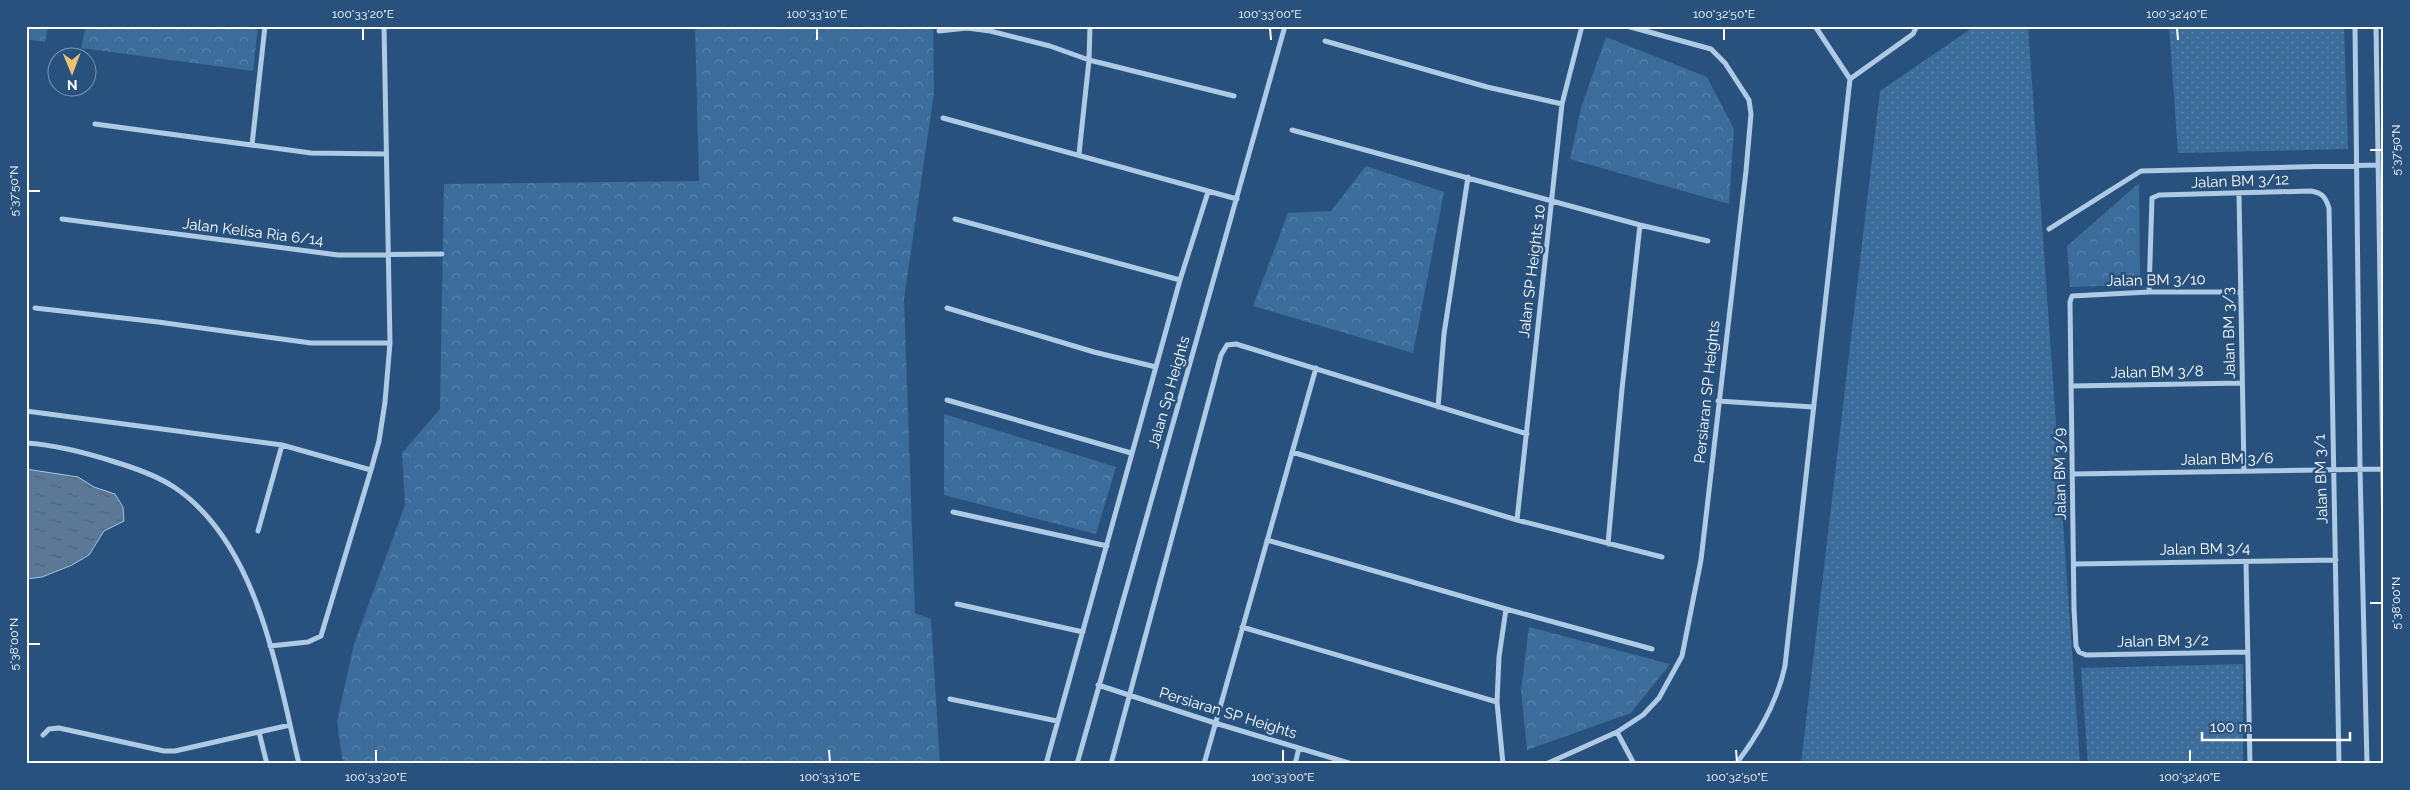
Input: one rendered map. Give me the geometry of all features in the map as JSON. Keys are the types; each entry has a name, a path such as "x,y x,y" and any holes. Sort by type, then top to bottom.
{"street":[{"path":"252,144 265,26"},
{"path":"270,646 308,642 321,636 378,441 390,343 384,26"},
{"path":"1079,154 1089,60 1090,26"},
{"name":"Jalan Sp Heights","path":"1077,764 1285,26"},
{"name":"Jalan SP Heights 10","path":"1518,520 1562,104 1582,26"},
{"name":"Persiaran SP Heights","path":"1546,764 1617,732 1643,715 1659,698 1682,656 1701,560 1746,171 1751,114 1749,100 1730,70 1711,49 1627,26"},
{"path":"1736,764 1753,741 1767,716 1780,688 1786,666 1813,407 1840,184 1850,78 1815,26"},
{"path":"1850,78 1913,34 1916,26"},
{"path":"2355,26 2360,469 2367,764"},
{"path":"2376,26 2384,542"},
{"path":"939,31 967,28 990,31 1050,46 1089,60 1234,96"},
{"path":"1325,41 1487,87 1562,104"},
{"path":"943,118 1237,199"},
{"path":"95,124 312,153 385,154"},
{"path":"1292,130 1640,225 1708,241"},
{"path":"2049,229 2141,171 2378,166"},
{"path":"1438,407 1444,334 1468,177"},
{"name":"Jalan BM 3/12","path":"2150,292 2152,198 2159,195 2311,191 2321,193 2326,198"},
{"path":"1046,764 1131,453 1180,280 1208,192"},
{"name":"Jalan BM 3/3","path":"2239,194 2244,472"},
{"name":"Jalan BM 3/1","path":"2326,198 2329,208 2339,761"},
{"path":"955,218 1180,280"},
{"name":"Jalan Kelisa Ria 6/14","path":"62,220 338,255 442,254"},
{"path":"1608,544 1622,389 1640,225"},
{"name":"Jalan BM 3/10","path":"2072,296 2150,292 2240,292"},
{"name":"Jalan BM 3/9","path":"2072,296 2070,302 2075,627 2078,652"},
{"path":"35,308 311,342 390,343"},
{"path":"947,308 1094,352 1156,367"},
{"path":"1111,764 1219,365 1227,345 1236,344 1527,434"},
{"path":"1204,764 1316,368"},
{"name":"Jalan BM 3/8","path":"2071,386 2242,383"},
{"path":"948,400 1131,453"},
{"path":"1718,401 1813,407"},
{"path":"26,412 282,445 371,470"},
{"path":"26,443 41,444 98,456 138,469 174,487 203,512 222,534 243,569 270,646 299,764"},
{"path":"258,531 282,445"},
{"path":"1292,452 1518,520 1662,557"},
{"name":"Jalan BM 3/6","path":"2073,474 2382,469"},
{"path":"953,512 1107,546"},
{"path":"1267,540 1506,609 1652,648"},
{"name":"Jalan BM 3/4","path":"2074,564 2336,560"},
{"path":"2246,562 2250,764"},
{"path":"957,604 1083,632"},
{"path":"1503,764 1497,702 1499,657 1506,609"},
{"path":"1242,627 1497,702"},
{"name":"Jalan BM 3/2","path":"2078,652 2086,655 2248,652"},
{"name":"Persiaran SP Heights","path":"1098,685 1215,723 1352,764"},
{"path":"950,699 1057,721"},
{"path":"43,735 49,729 59,728 146,748 170,751 290,725"},
{"path":"259,732 267,764"},
{"path":"1617,732 1634,764"},
{"path":"1295,764 1299,748"}],"green space":[{"path":"26,26 48,26 45,42 26,39"},
{"path":"86,26 258,26 253,71 98,50 98,48 81,48"},
{"path":"695,26 933,26 934,93 904,299 915,613 931,619 940,764 343,764 337,721 354,644 405,505 402,453 440,409 444,184 699,181"},
{"path":"1975,26 2028,26 2080,764 1801,763 1880,91"},
{"path":"2169,26 2344,26 2348,149 2178,153"},
{"path":"1606,37 1707,77 1734,129 1729,204 1570,159 1581,108"},
{"path":"1366,166 1444,192 1413,353 1253,306 1288,213 1331,211"},
{"path":"2139,183 2140,280 2132,285 2070,287 2067,246"},
{"path":"944,414 1116,467 1096,534 944,495"},
{"path":"1529,627 1670,664 1631,713 1527,750 1521,690"},
{"path":"2243,664 2243,764 2088,764 2081,668"}],"water":[{"path":"26,469 78,477 94,487 115,494 123,507 124,521 104,531 89,555 72,565 42,577 26,579"}]}
